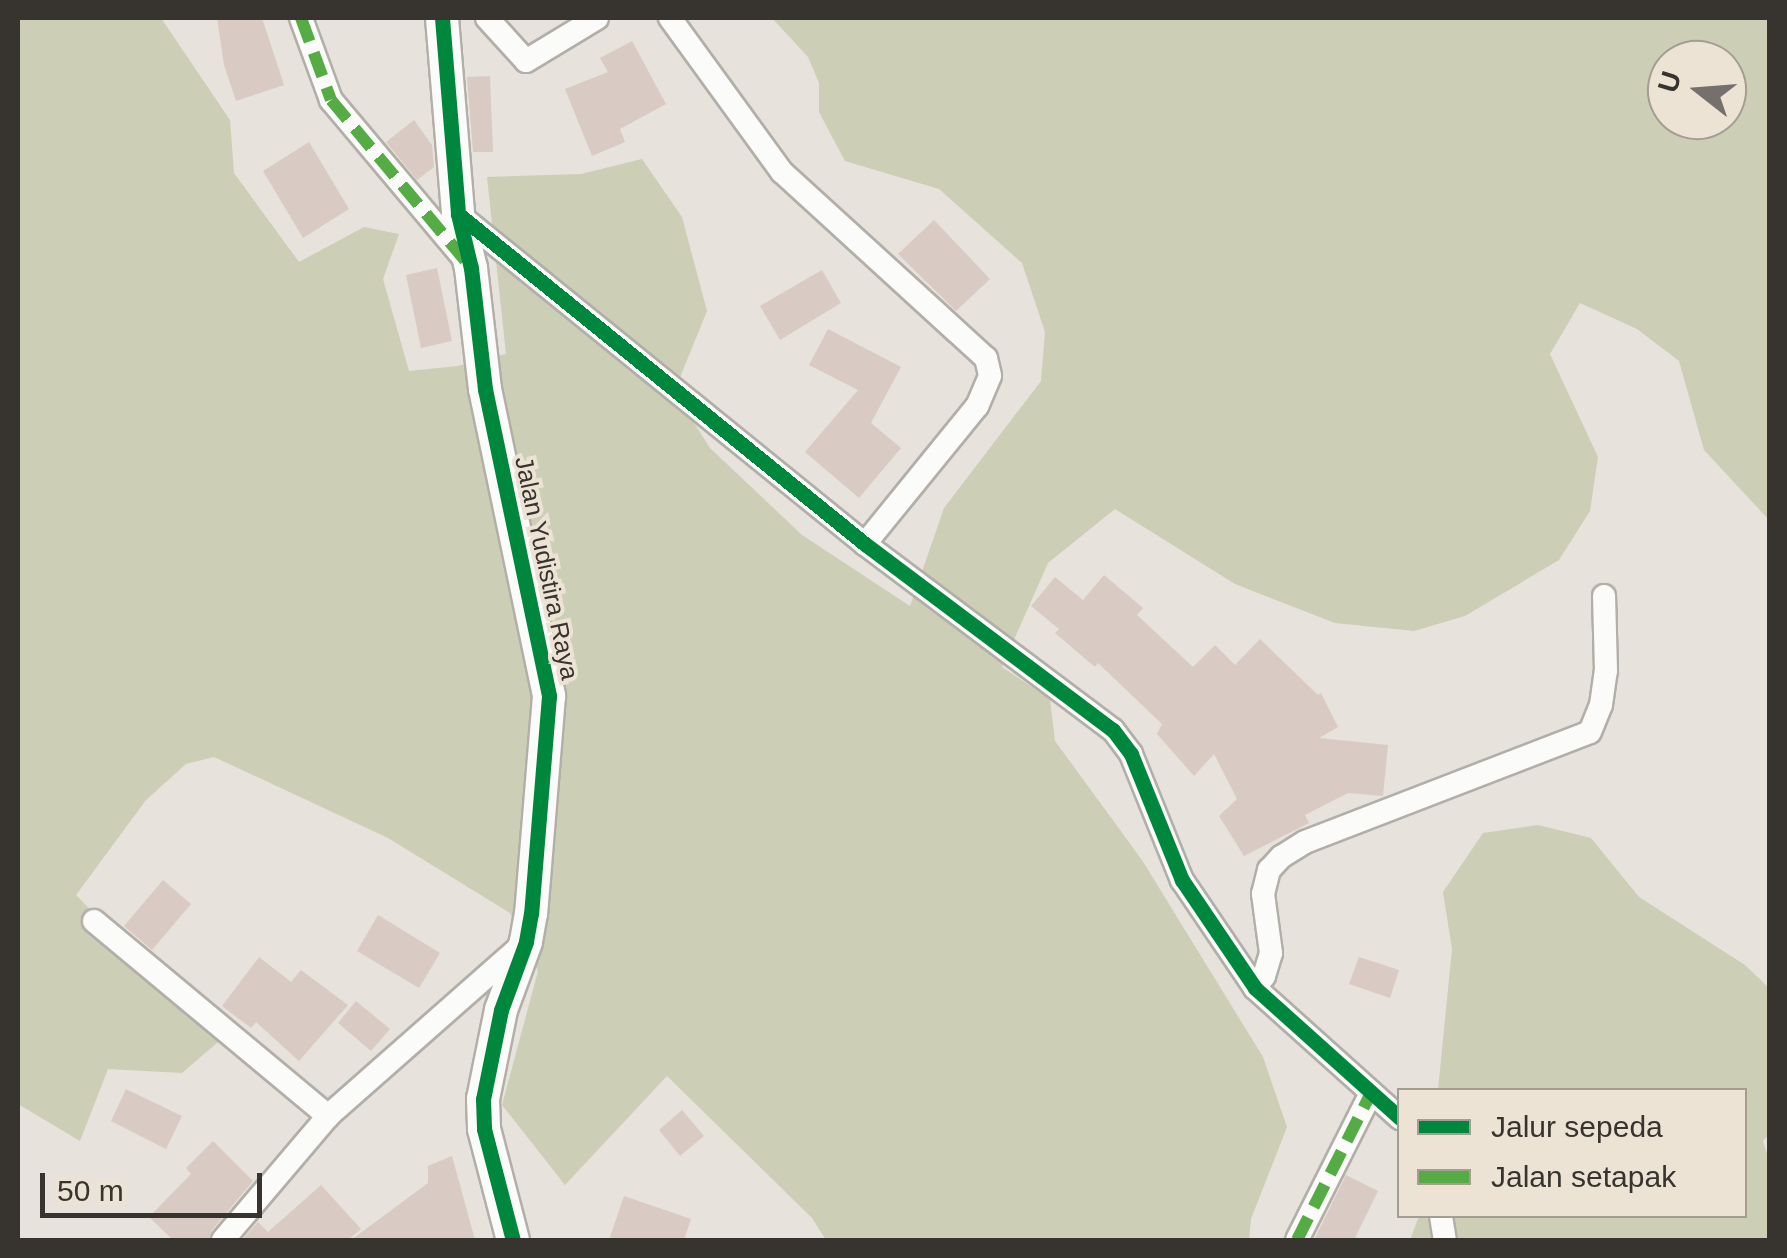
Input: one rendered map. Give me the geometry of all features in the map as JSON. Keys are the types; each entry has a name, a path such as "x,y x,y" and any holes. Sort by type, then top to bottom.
{"street":[{"path":"300,18 331,100 472,268"},
{"name":"Jalan Yudistira Raya","path":"442,18 458,214 472,268 496,455 549,696 543,803 526,942 501,1010 483,1099 484,1129 513,1240"},
{"path":"487,18 526,62 597,18"},
{"path":"670,18 782,172 986,358 990,376 977,406 865,544"},
{"path":"458,214 865,544 1113,730 1132,754 1182,880 1255,988 1397,1115"},
{"path":"1255,988 1264,976 1270,953 1263,894 1269,870 1280,856 1304,842 1590,732 1601,705 1606,671 1604,596"},
{"path":"94,920 328,1116"},
{"path":"223,1240 328,1116 526,942"},
{"path":"1297,1240 1372,1094"}],"green space":[{"path":"18,18 161,18 230,120 234,173 299,262 364,227 399,234 383,279 409,371 457,366 506,354 487,177 581,174 642,159 682,217 707,311 674,392 710,448 802,535 910,606 944,508 1041,381 1045,332 1022,263 939,189 845,161 819,112 819,83 808,57 772,18 1769,18 1769,520 1704,450 1679,361 1637,329 1580,303 1550,354 1598,457 1590,511 1559,560 1465,616 1414,631 1335,623 1235,584 1115,509 1048,563 1002,667 1050,699 1055,741 1142,860 1263,1057 1287,1127 1251,1219 1249,1240 826,1240 812,1218 667,1076 565,1185 502,1105 538,971 510,913 388,838 214,757 186,764 146,800 76,895 218,1042 182,1073 108,1069 80,1141 18,1104"},
{"path":"1538,825 1591,838 1639,897 1745,965 1769,988 1770,1133 1763,1141 1769,1160 1769,1240 1410,1240 1418,1218 1747,1218 1747,1088 1438,1088 1452,949 1443,892 1483,833"}],"building":[{"path":"217,18 262,18 284,85 236,101 224,65"},
{"path":"632,41 666,104 620,129 625,142 592,156 565,89 608,72 600,58"},
{"path":"490,76 493,152 473,152 467,77"},
{"path":"414,120 432,145 434,167 417,180 386,142"},
{"path":"309,142 349,209 303,238 263,171"},
{"path":"934,220 990,279 956,311 898,254"},
{"path":"437,268 452,341 421,348 406,275"},
{"path":"822,270 841,303 780,340 760,306"},
{"path":"828,329 901,367 871,423 901,448 859,498 805,452 858,390 809,365"},
{"path":"1104,575 1143,608 1137,615 1193,667 1215,645 1235,665 1260,639 1318,695 1321,693 1338,727 1319,738 1388,745 1383,796 1348,793 1305,815 1309,823 1244,856 1219,816 1237,799 1214,754 1194,776 1157,734 1162,724 1098,663 1095,667 1055,633 1059,629 1031,606 1055,577 1083,600"},
{"path":"163,880 191,904 152,950 124,926"},
{"path":"378,915 440,953 419,988 357,951"},
{"path":"259,957 291,982 301,970 348,1005 299,1061 256,1022 251,1028 222,1006"},
{"path":"1359,957 1399,970 1390,998 1349,984"},
{"path":"356,1001 390,1029 371,1051 338,1023"},
{"path":"126,1089 182,1116 166,1149 111,1121"},
{"path":"682,1110 704,1136 680,1156 659,1130"},
{"path":"213,1141 253,1181 208,1240 173,1240 149,1217 191,1174 186,1168"},
{"path":"452,1156 475,1240 351,1240 428,1183 428,1166"},
{"path":"1346,1175 1378,1191 1354,1240 1314,1240"},
{"path":"321,1185 361,1229 348,1240 242,1240 258,1222 268,1232"},
{"path":"624,1196 691,1219 684,1240 609,1240"}],"marked path":[{"path":"301,18 331,100 465,260"},
{"path":"1297,1240 1371,1093"}],"cycle path":[{"path":"442,18 458,214 471,268 485,389 549,696 531,913 526,942 501,1010 483,1099 484,1129 513,1240"},
{"path":"458,214 865,544 1113,730 1131,754 1182,880 1255,988 1397,1115"}]}
